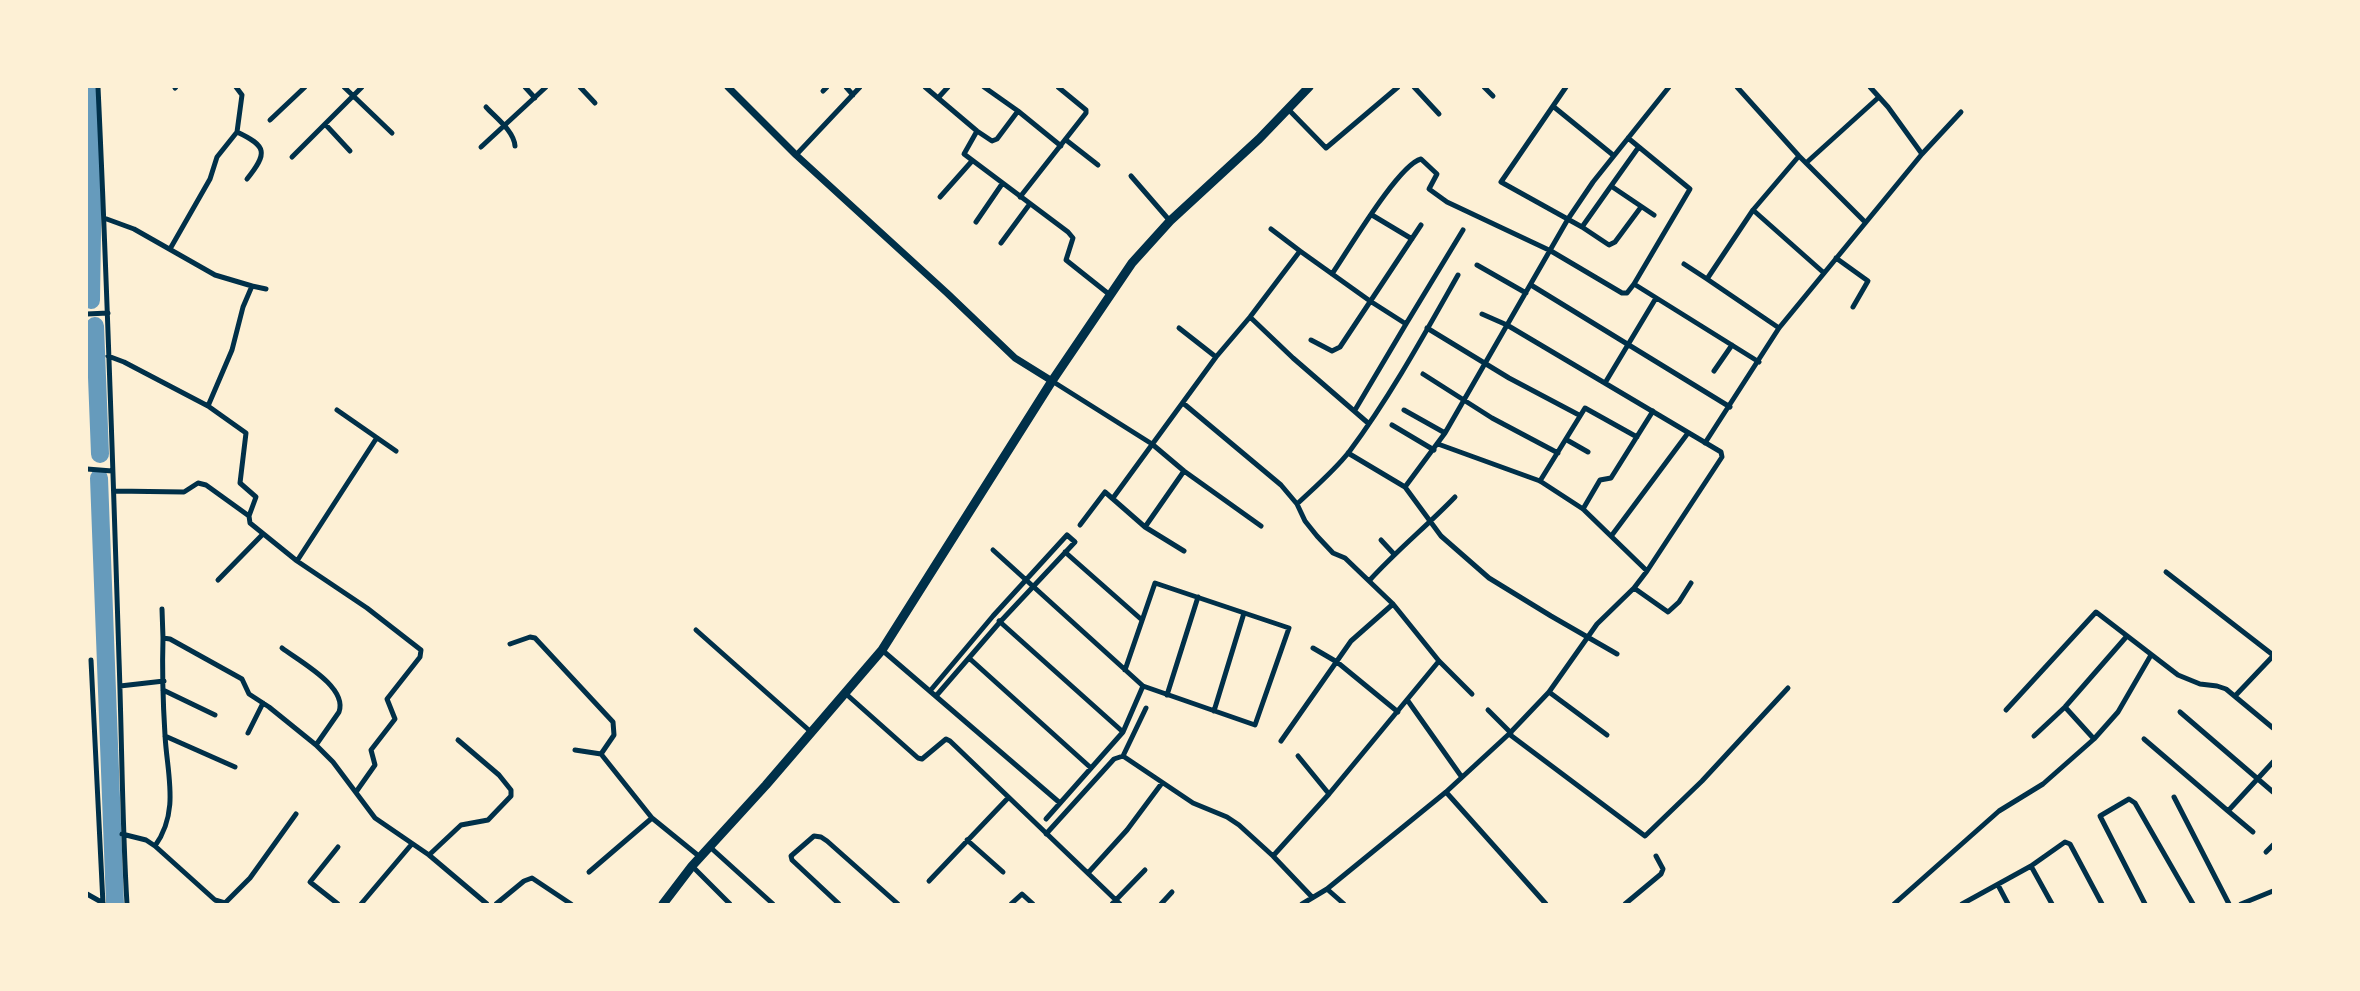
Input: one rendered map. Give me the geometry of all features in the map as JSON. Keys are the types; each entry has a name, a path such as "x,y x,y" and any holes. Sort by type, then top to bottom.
{"main road":[{"path":"663,904 692,866 882,650 1052,381 1132,263 1170,221 1259,140 1309,87"}],"street":[{"path":"98,87 104,218 105,313 114,491 122,834 127,904"},
{"path":"170,249 210,179 217,157 237,132 242,95 236,87"},
{"path":"270,120 304,87"},
{"path":"344,87 392,133"},
{"path":"291,157 362,87"},
{"path":"525,87 536,98"},
{"path":"481,147 546,87"},
{"path":"580,87 595,103"},
{"path":"728,87 742,104 796,155 1015,357 1152,444 1184,471 1261,526"},
{"path":"846,87 853,95"},
{"path":"796,155 860,87"},
{"path":"925,87 992,141 1018,111"},
{"path":"938,98 948,87"},
{"path":"984,87 1061,146"},
{"path":"1020,198 1085,115 1086,110 1058,87"},
{"path":"1288,109 1326,148 1398,87"},
{"path":"1414,87 1439,114"},
{"path":"1484,87 1493,96"},
{"path":"1566,87 1502,182 1582,227 1609,245 1641,207"},
{"path":"1405,487 1445,433 1568,219 1613,155 1669,87"},
{"path":"1737,87 1799,156 1865,222"},
{"path":"1870,87 1922,154"},
{"path":"1806,163 1879,97"},
{"path":"486,106 515,140 515,146"},
{"path":"1554,107 1613,155"},
{"path":"1705,443 1779,328 1922,154 1961,112"},
{"path":"325,124 350,152"},
{"path":"977,131 964,152 972,161 1070,235 1072,242 1066,260 1110,295"},
{"path":"237,132 255,140 262,153 248,179"},
{"path":"1332,274 1386,192 1408,168 1421,159 1436,172 1436,176 1429,185 1430,191 1447,202 1551,251 1622,293 1627,293 1690,189 1628,138"},
{"path":"1066,140 1098,165"},
{"path":"1582,227 1638,148"},
{"path":"1707,279 1753,210 1799,156"},
{"path":"940,197 972,161"},
{"path":"1131,176 1170,221"},
{"path":"976,222 1002,184"},
{"path":"1611,186 1654,215"},
{"path":"1001,243 1029,205"},
{"path":"1753,210 1824,273"},
{"path":"1372,215 1412,238"},
{"path":"104,218 134,229 215,275 266,290"},
{"path":"1311,340 1335,351 1340,347 1421,225"},
{"path":"1271,229 1370,301 1406,324"},
{"path":"1355,410 1463,230"},
{"path":"1113,498 1216,357 1250,317 1300,250"},
{"path":"1836,258 1868,281 1853,307"},
{"path":"1684,264 1779,328"},
{"path":"1477,265 1526,293"},
{"path":"1297,504 1348,453 1458,275"},
{"path":"1634,284 1759,362"},
{"path":"1531,285 1730,407"},
{"path":"208,406 232,350 243,307 252,286"},
{"path":"1605,382 1629,346 1656,298"},
{"path":"87,314 105,313"},
{"path":"1302,904 1327,889 1446,792 1510,734 1549,692 1587,636 1634,588 1722,457 1721,452 1605,382 1507,325 1482,314"},
{"path":"1250,317 1368,423"},
{"path":"1179,328 1216,357"},
{"path":"1427,328 1484,363 1579,415"},
{"path":"1714,371 1732,345"},
{"path":"108,356 208,406 246,433 240,483 256,498 249,516 250,523 297,561 367,608 422,653 387,699 395,718 371,750 375,765 356,792"},
{"path":"1423,374 1492,418 1558,453"},
{"path":"1184,403 1281,486 1297,504 1305,521 1317,536 1333,553 1345,558 1393,604 1439,661 1472,694"},
{"path":"1540,481 1567,440 1583,409 1588,408 1637,437"},
{"path":"337,410 396,451"},
{"path":"1404,410 1445,433"},
{"path":"1583,509 1600,480 1611,478 1653,411"},
{"path":"1392,425 1434,450"},
{"path":"1612,535 1688,433"},
{"path":"297,561 376,439"},
{"path":"1567,440 1588,452"},
{"path":"1438,444 1540,481 1583,509 1647,571"},
{"path":"1348,453 1405,487 1429,523 1453,548 1489,578 1617,654"},
{"path":"90,470 112,471"},
{"path":"1145,527 1184,471"},
{"path":"114,491 184,492 200,483 249,516"},
{"path":"1080,525 1103,493 1107,492 1145,527 1184,551"},
{"path":"1369,581 1393,553 1429,523 1455,497"},
{"path":"218,579 263,534"},
{"path":"930,691 993,616 1067,535 1075,542 1000,622 936,696"},
{"path":"1381,540 1393,553"},
{"path":"993,550 1032,587 1125,670 1143,686 1255,725 1289,628 1155,583 1125,670"},
{"path":"1065,552 1142,620"},
{"path":"2166,572 2273,656 2235,696"},
{"path":"1634,588 1668,612 1679,602 1691,583"},
{"path":"1167,694 1198,597"},
{"path":"1281,741 1351,641 1393,604"},
{"path":"155,846 165,832 171,783 165,736 162,609"},
{"path":"2006,710 2096,612 2127,636 2150,658 2178,675 2200,684 2217,686 2235,696 2272,725"},
{"path":"1214,711 1244,613"},
{"path":"993,616 1123,732"},
{"path":"696,630 811,732"},
{"path":"2034,736 2065,707 2127,636"},
{"path":"510,644 530,637 534,638 611,721 614,735 601,754"},
{"path":"163,638 170,639 242,679 249,694 316,745 375,818 411,845 429,855 487,904"},
{"path":"282,648 329,683 339,696 341,703 339,712 316,745"},
{"path":"1313,648 1337,662 1398,712"},
{"path":"882,650 1060,803"},
{"path":"963,652 1091,768"},
{"path":"1894,904 2000,811 2043,784 2094,739 2118,712 2150,658"},
{"path":"91,660 103,904"},
{"path":"1273,856 1329,794 1439,661"},
{"path":"120,686 164,681"},
{"path":"1046,819 1123,732 1143,686"},
{"path":"1488,710 1510,734 1645,836 1702,781 1788,688"},
{"path":"163,690 215,715"},
{"path":"1549,692 1607,735"},
{"path":"844,693 918,758 922,759 928,755 942,741 946,739 950,741 1088,873 1116,903 1145,870"},
{"path":"1408,701 1461,776"},
{"path":"248,733 263,703"},
{"path":"2065,707 2094,739"},
{"path":"1046,834 1114,759 1123,756 1146,708"},
{"path":"2180,712 2273,792"},
{"path":"165,736 235,767"},
{"path":"2144,739 2253,832"},
{"path":"429,855 461,825 488,820 511,796 511,790 499,775 458,740"},
{"path":"575,750 601,754 652,818 700,857"},
{"path":"1123,756 1200,807 1232,821 1273,856 1312,897"},
{"path":"1298,756 1329,794"},
{"path":"2228,811 2273,762"},
{"path":"1088,873 1127,830 1162,783"},
{"path":"1446,792 1546,904"},
{"path":"2174,796 2229,902"},
{"path":"929,881 1008,798"},
{"path":"2145,904 2100,816 2129,799 2133,801 2193,904"},
{"path":"122,834 146,840 155,846 213,902 225,903 238,891 296,814"},
{"path":"589,872 652,818"},
{"path":"839,904 792,860 791,856 814,836 827,841 898,904"},
{"path":"967,840 1003,872"},
{"path":"1965,903 2031,866 2065,842 2070,844 2102,904"},
{"path":"361,904 411,845"},
{"path":"2266,852 2273,845"},
{"path":"338,847 310,883 338,904"},
{"path":"710,847 773,904"},
{"path":"1625,904 1661,874 1663,869 1656,856"},
{"path":"692,866 730,904"},
{"path":"2031,866 2052,904"},
{"path":"496,904 524,881 532,878 571,904"},
{"path":"1998,885 2008,904"},
{"path":"1327,889 1344,904"},
{"path":"2241,904 2273,891"},
{"path":"1161,904 1172,892"},
{"path":"87,894 103,904"},
{"path":"1011,904 1018,895 1024,895 1033,904"}],"waterway":[{"path":"90,87 93,166 91,300"},
{"path":"95,326 100,454"},
{"path":"99,478 115,904"}]}
